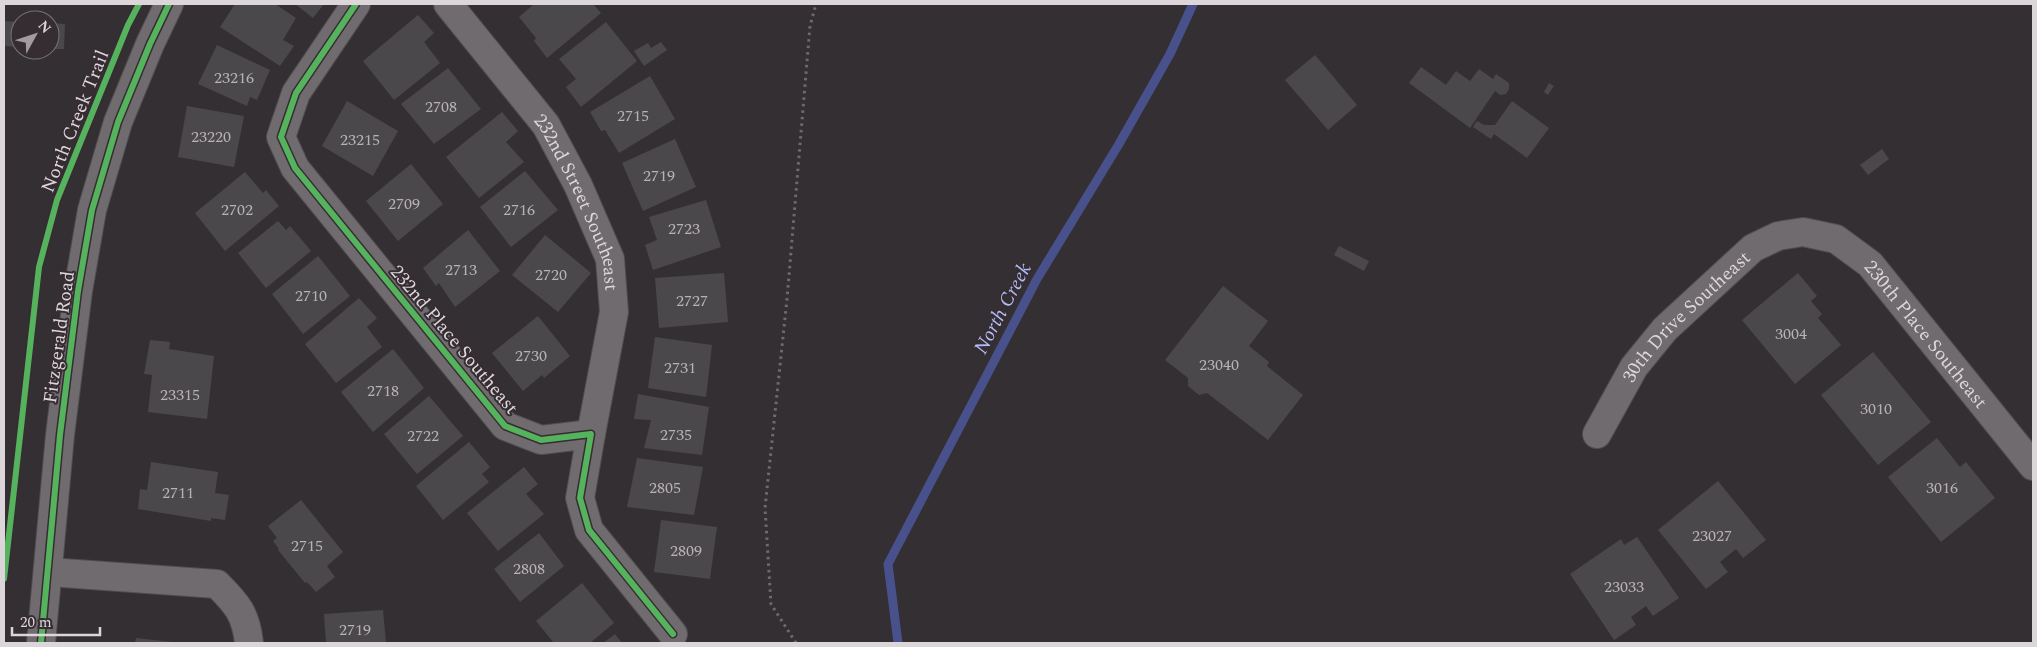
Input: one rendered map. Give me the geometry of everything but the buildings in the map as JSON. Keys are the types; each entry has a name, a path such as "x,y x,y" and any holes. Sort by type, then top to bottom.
{"street":[{"name":"Fitzgerald Road","path":"41,643 49,572 60,435 78,290 92,210 118,122 150,44 169,4"},
{"name":"232nd Place Southeast","path":"356,4 296,93 281,137 295,168 505,426 541,440 591,434"},
{"name":"232nd Street Southeast","path":"448,4 546,125 578,185 610,259 614,312 591,434"},
{"name":"30th Drive Southeast","path":"1597,434 1634,367 1665,329 1752,248 1778,236 1803,232"},
{"name":"230th Place Southeast","path":"1803,232 1836,239 1870,264 2031,465"},
{"path":"591,434 580,498 589,530 673,634"},
{"path":"49,572 217,584 233,601 247,624 249,643"}],"path":[{"path":"796,643 771,604 765,508 787,299 810,26 816,4"}],"waterway":[{"name":"North Creek","path":"898,643 888,564 1037,279 1119,144 1170,54 1193,4"}],"cycle path":[{"name":"North Creek Trail","path":"4,579 39,267 57,200 128,25 139,4"},
{"path":"41,643 60,435 78,291 92,210 118,122 150,44 169,4"},
{"path":"356,4 296,93 281,137 295,168 505,426 541,440 591,434 580,498 589,530 673,634"}]}
